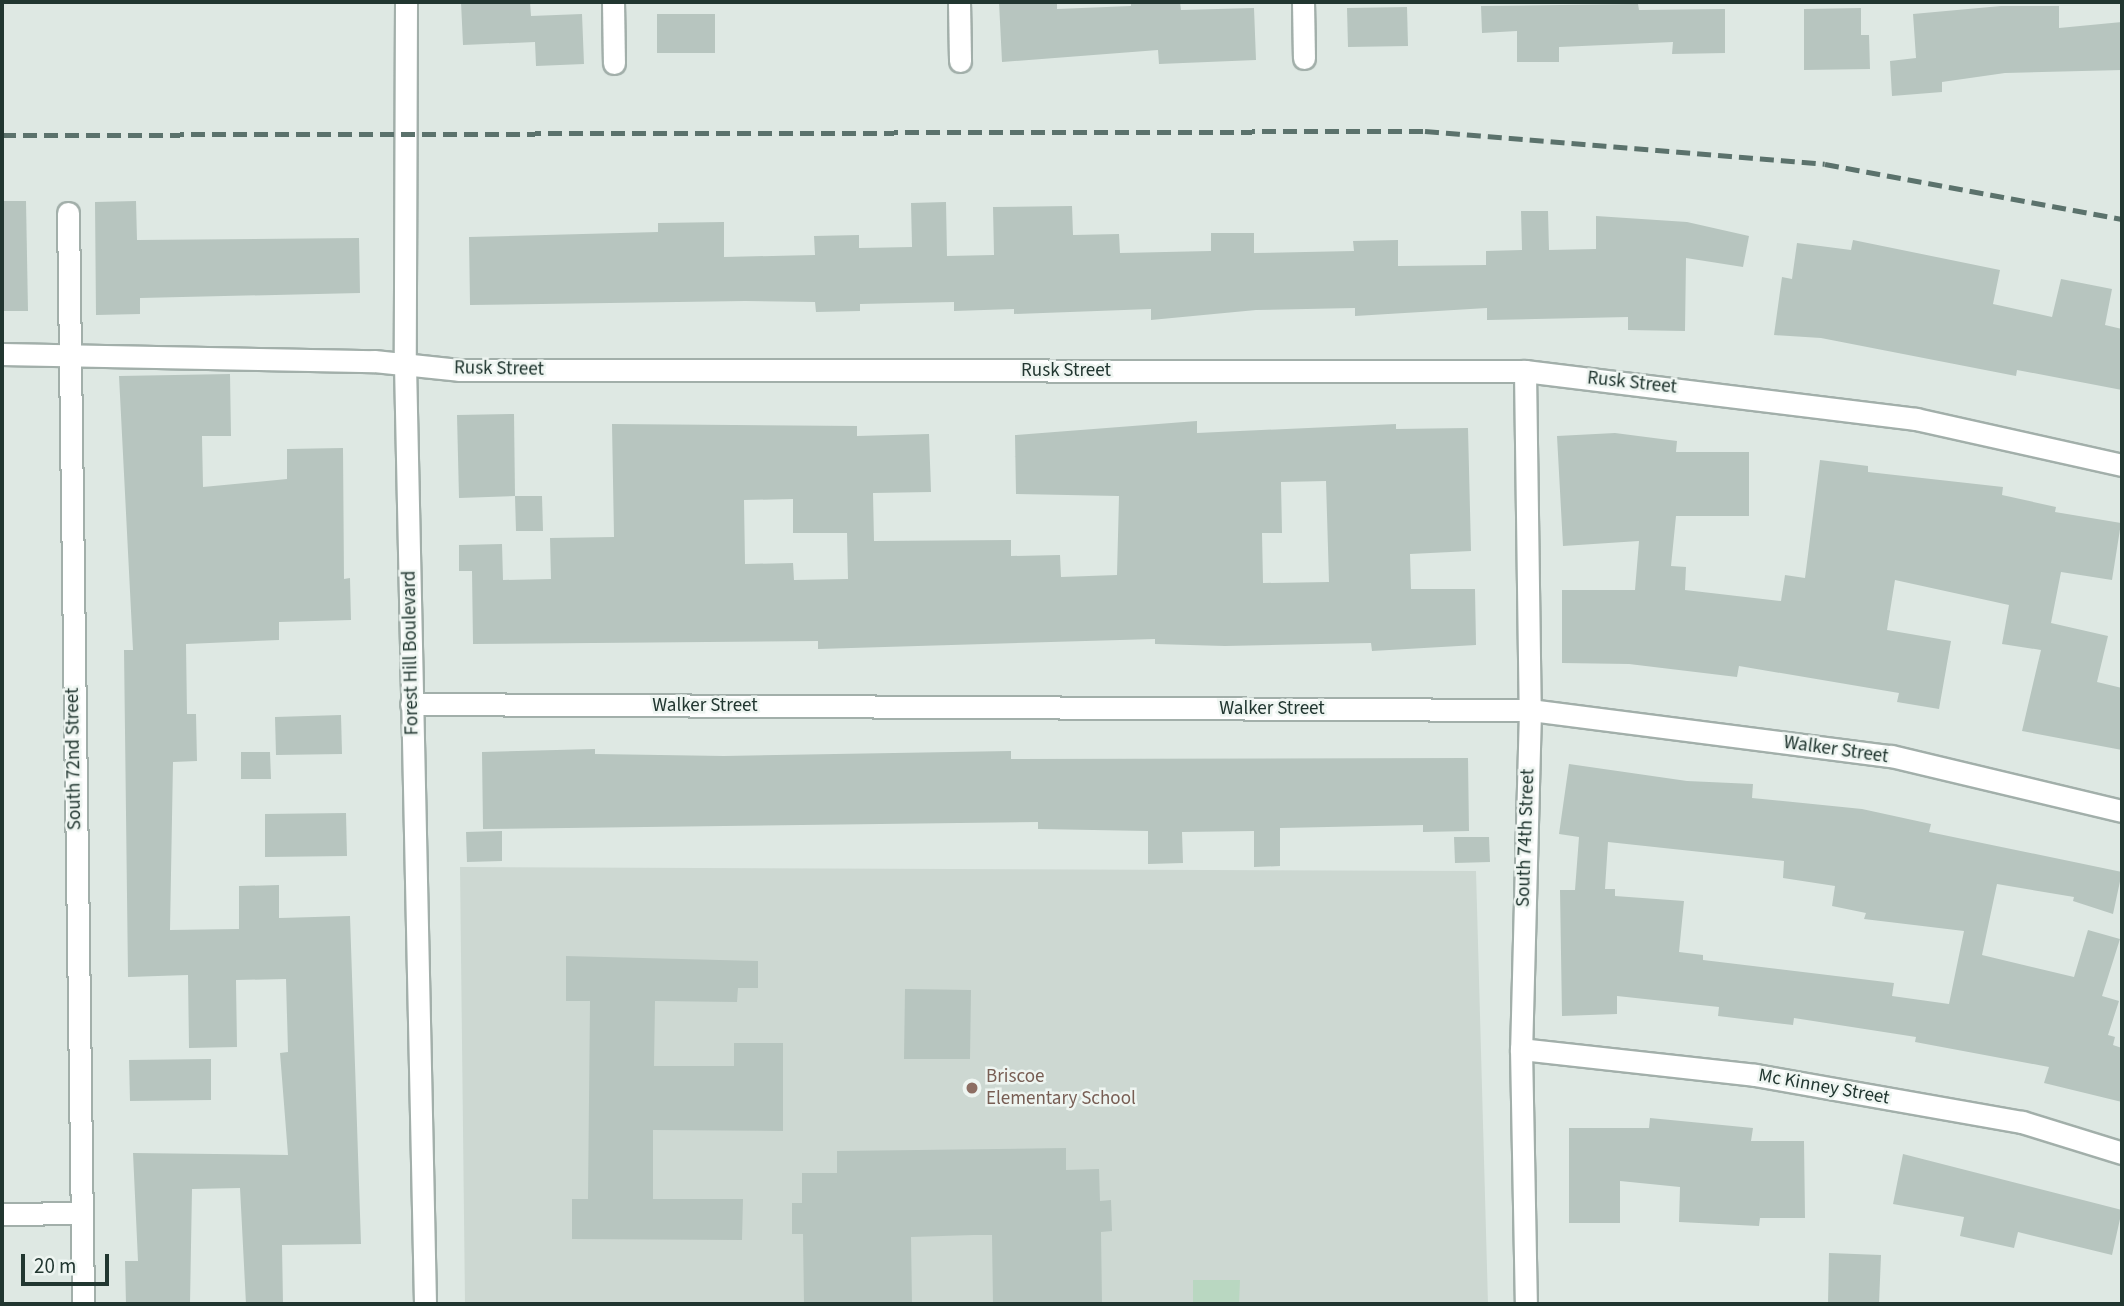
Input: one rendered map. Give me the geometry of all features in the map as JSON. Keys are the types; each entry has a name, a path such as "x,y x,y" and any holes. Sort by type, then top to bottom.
{"street":[{"name":"Forest Hill Boulevard","path":"406,2 405,364 425,1304"},
{"path":"613,2 614,63"},
{"path":"959,2 960,61"},
{"path":"1303,2 1304,58"},
{"name":"South 72nd Street","path":"68,213 83,1304"},
{"name":"Rusk Street","path":"2,354 405,364 459,370 1525,371 1916,419 2122,464"},
{"name":"South 74th Street","path":"1525,371 1530,710 1521,1049 1526,1304"},
{"name":"Walker Street","path":"411,704 1530,710 1891,756 2122,811"},
{"name":"Mc Kinney Street","path":"1521,1049 1782,1080 2022,1122 2122,1153"},
{"path":"2,1214 80,1213"}],"shaded area":[{"name":"Briscoe Elementary School","path":"460,867 1476,871 1488,1304 465,1304"}],"green space":[{"path":"1193,1280 1240,1280 1239,1304 1193,1304"}],"building":[{"path":"461,2 530,2 531,16 582,14 584,64 536,66 535,42 463,45"},
{"path":"999,2 1057,2 1057,9 1131,6 1131,2 1180,2 1181,10 1254,8 1256,60 1159,64 1158,50 1002,62"},
{"path":"1638,4 1639,10 1725,9 1725,53 1672,54 1673,42 1559,47 1559,62 1517,62 1517,31 1482,33 1481,6"},
{"path":"2001,6 2059,6 2059,28 2122,22 2122,70 2005,73 1942,82 1942,92 1892,96 1890,61 1916,58 1913,14"},
{"path":"1407,7 1408,46 1348,47 1347,8"},
{"path":"1861,8 1861,35 1869,35 1870,69 1804,70 1804,9"},
{"path":"657,14 715,14 715,53 657,53"},
{"path":"2,201 26,201 28,311 2,311"},
{"path":"136,201 137,240 359,238 360,293 140,298 140,314 96,315 95,202"},
{"path":"946,202 947,256 994,255 993,207 1072,206 1073,235 1119,234 1120,253 1211,251 1211,233 1254,233 1254,253 1354,251 1353,241 1398,240 1398,266 1486,265 1486,251 1522,250 1521,211 1548,211 1549,250 1596,249 1596,216 1687,222 1749,236 1743,267 1686,258 1685,331 1628,330 1628,317 1487,320 1487,308 1355,316 1355,308 1256,310 1151,320 1151,309 1014,314 1014,309 954,311 954,302 860,304 860,311 816,312 815,302 470,305 469,237 658,232 658,223 724,222 724,257 815,255 814,236 859,235 859,248 912,247 911,203"},
{"path":"1853,240 2000,270 1993,304 2052,317 2061,279 2112,289 2105,325 2122,329 2122,390 2017,370 2016,376 1821,338 1774,335 1782,277 1792,279 1797,243 1851,250"},
{"path":"230,374 231,436 202,436 203,487 287,479 287,449 343,448 344,579 350,578 351,620 279,622 279,640 186,644 187,714 196,714 197,761 173,762 170,930 239,929 239,886 279,885 279,918 350,916 361,1244 282,1245 283,1304 246,1304 240,1188 192,1189 190,1304 126,1304 125,1261 138,1261 133,1153 288,1155 280,1053 288,1052 286,979 236,980 237,1047 189,1048 188,975 128,977 124,650 133,650 119,376"},
{"path":"514,414 515,496 459,498 457,415"},
{"path":"1197,421 1197,433 1396,424 1396,429 1468,428 1471,551 1410,554 1411,589 1475,589 1476,645 1372,651 1371,643 1225,646 1155,644 1155,639 818,649 818,641 473,644 472,571 459,571 459,545 502,544 503,580 551,579 550,538 614,537 612,424 857,426 857,436 929,434 931,492 873,493 874,541 1011,540 1011,556 1060,555 1061,577 1117,575 1119,496 1016,494 1015,435","holes":["1326,481 1329,582 1263,583 1262,533 1282,533 1281,482","793,499 793,533 847,533 848,579 794,580 793,563 745,564 744,500"]},
{"path":"1615,433 1677,441 1676,452 1749,452 1749,516 1676,516 1671,566 1686,567 1685,590 1781,601 1785,575 1805,578 1820,460 1868,466 1868,472 2003,487 2002,495 2056,507 2055,512 2121,523 2112,580 2061,572 2051,623 2108,636 2097,682 2122,688 2122,750 2022,731 2041,650 2002,644 2009,605 1895,580 1887,630 1951,641 1939,709 1897,702 1899,693 1739,666 1737,677 1629,664 1562,663 1562,590 1635,590 1639,541 1563,546 1557,436"},
{"path":"515,496 542,496 543,531 516,531"},
{"path":"341,715 342,754 276,755 275,717"},
{"path":"595,749 595,754 724,756 1011,751 1011,759 1468,758 1469,831 1423,832 1423,825 1280,828 1280,866 1254,867 1254,831 1182,832 1183,863 1148,864 1148,831 1038,829 1038,822 483,829 482,752"},
{"path":"241,752 270,752 271,779 241,779"},
{"path":"1569,764 1687,781 1753,784 1752,798 1862,809 1931,824 1929,832 2122,872 2113,914 2073,901 2074,897 1997,884 1982,955 2074,977 2088,930 2120,939 2102,996 2119,1001 2108,1035 2115,1037 2113,1045 2122,1048 2122,1102 2044,1083 2049,1067 1915,1042 1916,1037 1794,1018 1793,1025 1718,1016 1719,1007 1617,996 1617,1014 1562,1016 1560,890 1575,890 1579,837 1559,834","holes":["1608,842 1784,861 1783,878 1835,886 1832,906 1866,913 1864,919 1964,931 1949,1004 1892,996 1894,983 1703,960 1703,955 1679,952 1684,901 1615,896 1615,889 1605,889"]},
{"path":"346,813 347,856 265,857 265,814"},
{"path":"502,831 502,861 467,862 466,832"},
{"path":"1454,837 1489,837 1490,862 1455,863"},
{"path":"566,956 758,961 758,988 738,988 737,1002 655,1001 654,1066 734,1066 734,1043 783,1043 783,1131 653,1130 653,1199 743,1199 742,1240 572,1239 572,1199 588,1199 590,1001 566,1001"},
{"path":"905,989 971,990 970,1059 904,1059"},
{"path":"211,1059 211,1100 130,1101 129,1060"},
{"path":"1650,1118 1753,1128 1751,1141 1804,1141 1805,1218 1760,1218 1759,1226 1679,1222 1680,1187 1620,1181 1620,1223 1569,1223 1569,1128 1649,1128"},
{"path":"1066,1148 1066,1170 1099,1169 1100,1201 1111,1200 1112,1231 1101,1232 1102,1304 993,1304 992,1235 974,1235 911,1237 912,1304 804,1304 803,1234 792,1234 792,1203 802,1203 802,1173 837,1173 837,1151"},
{"path":"1903,1154 2122,1210 2112,1255 2018,1232 2014,1248 1960,1236 1964,1217 1893,1204"},
{"path":"1829,1253 1881,1255 1879,1304 1828,1304"}],"railway":[{"path":"2,135 1425,131 1825,164 2122,219"}],"place":[{"name":"Briscoe Elementary School","path":"972,1088"}]}
